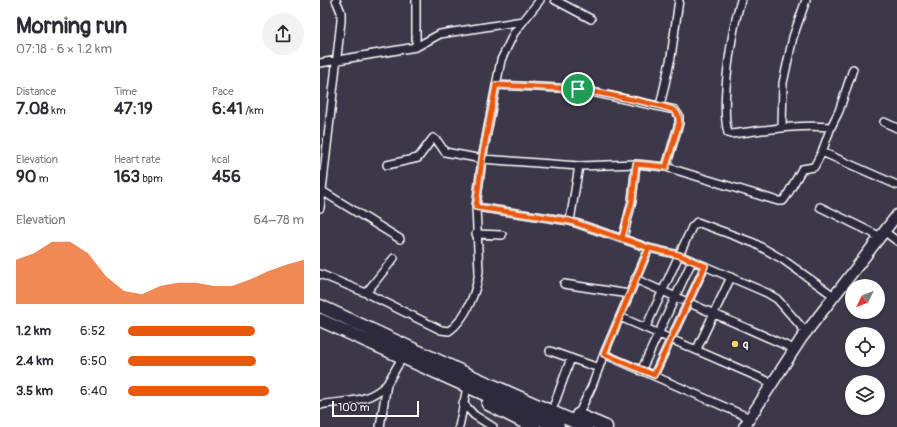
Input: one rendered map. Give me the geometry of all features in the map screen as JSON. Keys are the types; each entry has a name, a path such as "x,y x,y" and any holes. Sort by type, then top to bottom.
{"highway":[{"path":"320,306 586,427"},
{"path":"320,320 558,427"},
{"path":"400,342 457,364 606,427"},
{"path":"399,356 465,398 534,427"}],"main road":[{"path":"744,427 806,332 897,214"}],"street":[{"path":"320,208 338,59 341,12 336,0"},
{"path":"416,0 416,47"},
{"path":"320,274 366,293 441,330 449,331 455,327 474,295 479,272 476,234 476,207 482,159 502,60 514,34 540,0"},
{"path":"555,0 591,19"},
{"path":"660,106 671,57 679,0"},
{"path":"741,0 734,26 726,90 728,133 731,134 782,127 813,125 831,128"},
{"path":"782,127 783,83 793,37 806,0"},
{"path":"320,63 416,47 440,34 523,21"},
{"path":"388,165 418,158 433,138 445,152 482,159 579,166 636,164 666,167 778,201 783,201 802,169 814,167 822,152 839,111 853,69"},
{"path":"496,85 578,89 675,110 679,116 679,123 666,167"},
{"path":"884,122 897,128"},
{"path":"822,152 897,186"},
{"path":"622,238 632,201 636,164"},
{"path":"570,221 579,166"},
{"path":"322,191 400,239"},
{"path":"476,207 570,221 649,248 679,255 731,276 778,300 806,332"},
{"path":"820,207 897,241"},
{"path":"646,327 692,227 697,222 754,243 782,259 834,296"},
{"path":"476,234 502,235"},
{"path":"578,415 649,248"},
{"path":"366,293 394,258"},
{"path":"642,371 692,261"},
{"path":"654,375 705,266"},
{"path":"697,349 731,276"},
{"path":"635,279 794,349"},
{"path":"564,284 629,294"},
{"path":"620,317 697,349 772,383"},
{"path":"550,351 599,368"},
{"path":"604,354 750,418"},
{"path":"380,427 387,384 399,356"},
{"path":"554,405 571,358"},
{"path":"320,405 367,398 377,394 387,384"},
{"path":"459,427 465,398"},
{"path":"465,398 474,415 493,427"}],"place":[{"name":"q","path":"735,344"}],"route":[{"path":"578,89 496,85 482,159 476,207 570,221 649,248 679,255 705,266 654,375 604,354 649,248 622,238 632,201 636,164 666,167 679,123 679,116 675,110 578,89"}]}
